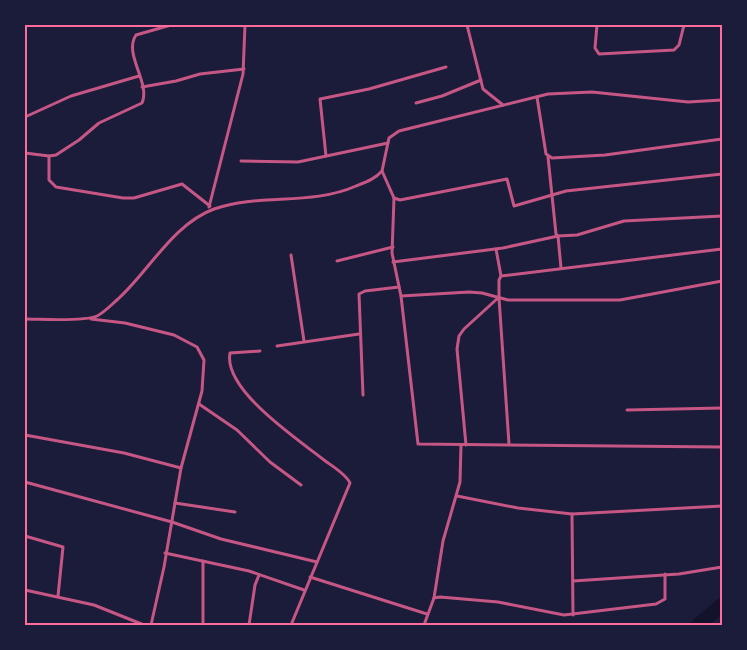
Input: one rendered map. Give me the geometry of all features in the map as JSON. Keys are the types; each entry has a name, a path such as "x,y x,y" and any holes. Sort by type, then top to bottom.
{"street":[{"path":"25,153 49,156 66,150 99,123 142,103 144,95 139,76 134,39 136,36 171,25"},
{"path":"87,318 104,311 133,285 173,238 211,208 244,69 245,25"},
{"path":"467,25 480,80 486,93 504,105"},
{"path":"597,25 595,48 599,54 674,50 679,45 684,25"},
{"path":"326,156 320,99 369,89 446,67"},
{"path":"142,87 176,81 200,74 244,69"},
{"path":"25,118 71,96 139,76"},
{"path":"416,103 442,96 480,80"},
{"path":"722,100 688,102 592,92 568,92 537,97 393,133 388,143 382,172 394,198 393,262 401,296 417,441 423,446 509,444 722,447"},
{"path":"537,97 548,157 561,268"},
{"path":"548,157 604,155 722,139"},
{"path":"241,161 298,162 388,143"},
{"path":"49,156 49,180 56,187 123,198 140,196 182,184 211,208 236,204 317,198 342,193 371,180 382,172"},
{"path":"394,198 400,200 504,178 509,181 512,204 514,206 566,191 722,174"},
{"path":"393,262 496,249 558,236 577,235 624,221 722,216"},
{"path":"337,260 392,247"},
{"path":"496,249 501,276 499,280 499,298 509,444"},
{"path":"501,276 722,249"},
{"path":"290,255 304,341"},
{"path":"401,296 469,292 482,293 499,298 620,300 722,281"},
{"path":"363,395 359,334 359,294 365,291 399,287"},
{"path":"466,445 457,349 459,336 499,298"},
{"path":"25,319 87,318 156,329 174,335 197,347 204,360 199,404 180,468 172,522 151,625"},
{"path":"277,346 359,334"},
{"path":"260,351 230,353 230,362 241,387 274,420 349,480 350,483 291,625"},
{"path":"199,404 242,434 270,462 301,485"},
{"path":"627,410 722,408"},
{"path":"25,435 124,453 180,468"},
{"path":"424,625 434,598 443,541 457,496 462,471 461,445"},
{"path":"25,482 172,522 221,539 317,562"},
{"path":"457,496 518,508 572,514 722,506"},
{"path":"175,503 234,512"},
{"path":"572,514 573,614"},
{"path":"25,536 63,547 58,596"},
{"path":"165,553 258,575 304,590"},
{"path":"203,561 203,625"},
{"path":"573,582 722,567"},
{"path":"434,598 465,598 523,606 557,614 573,614 656,604 665,599 665,574"},
{"path":"248,625 258,575"},
{"path":"310,577 427,614"},
{"path":"25,590 58,596 109,610 144,625"}],"waterway":[{"path":"698,625 722,605"}]}
